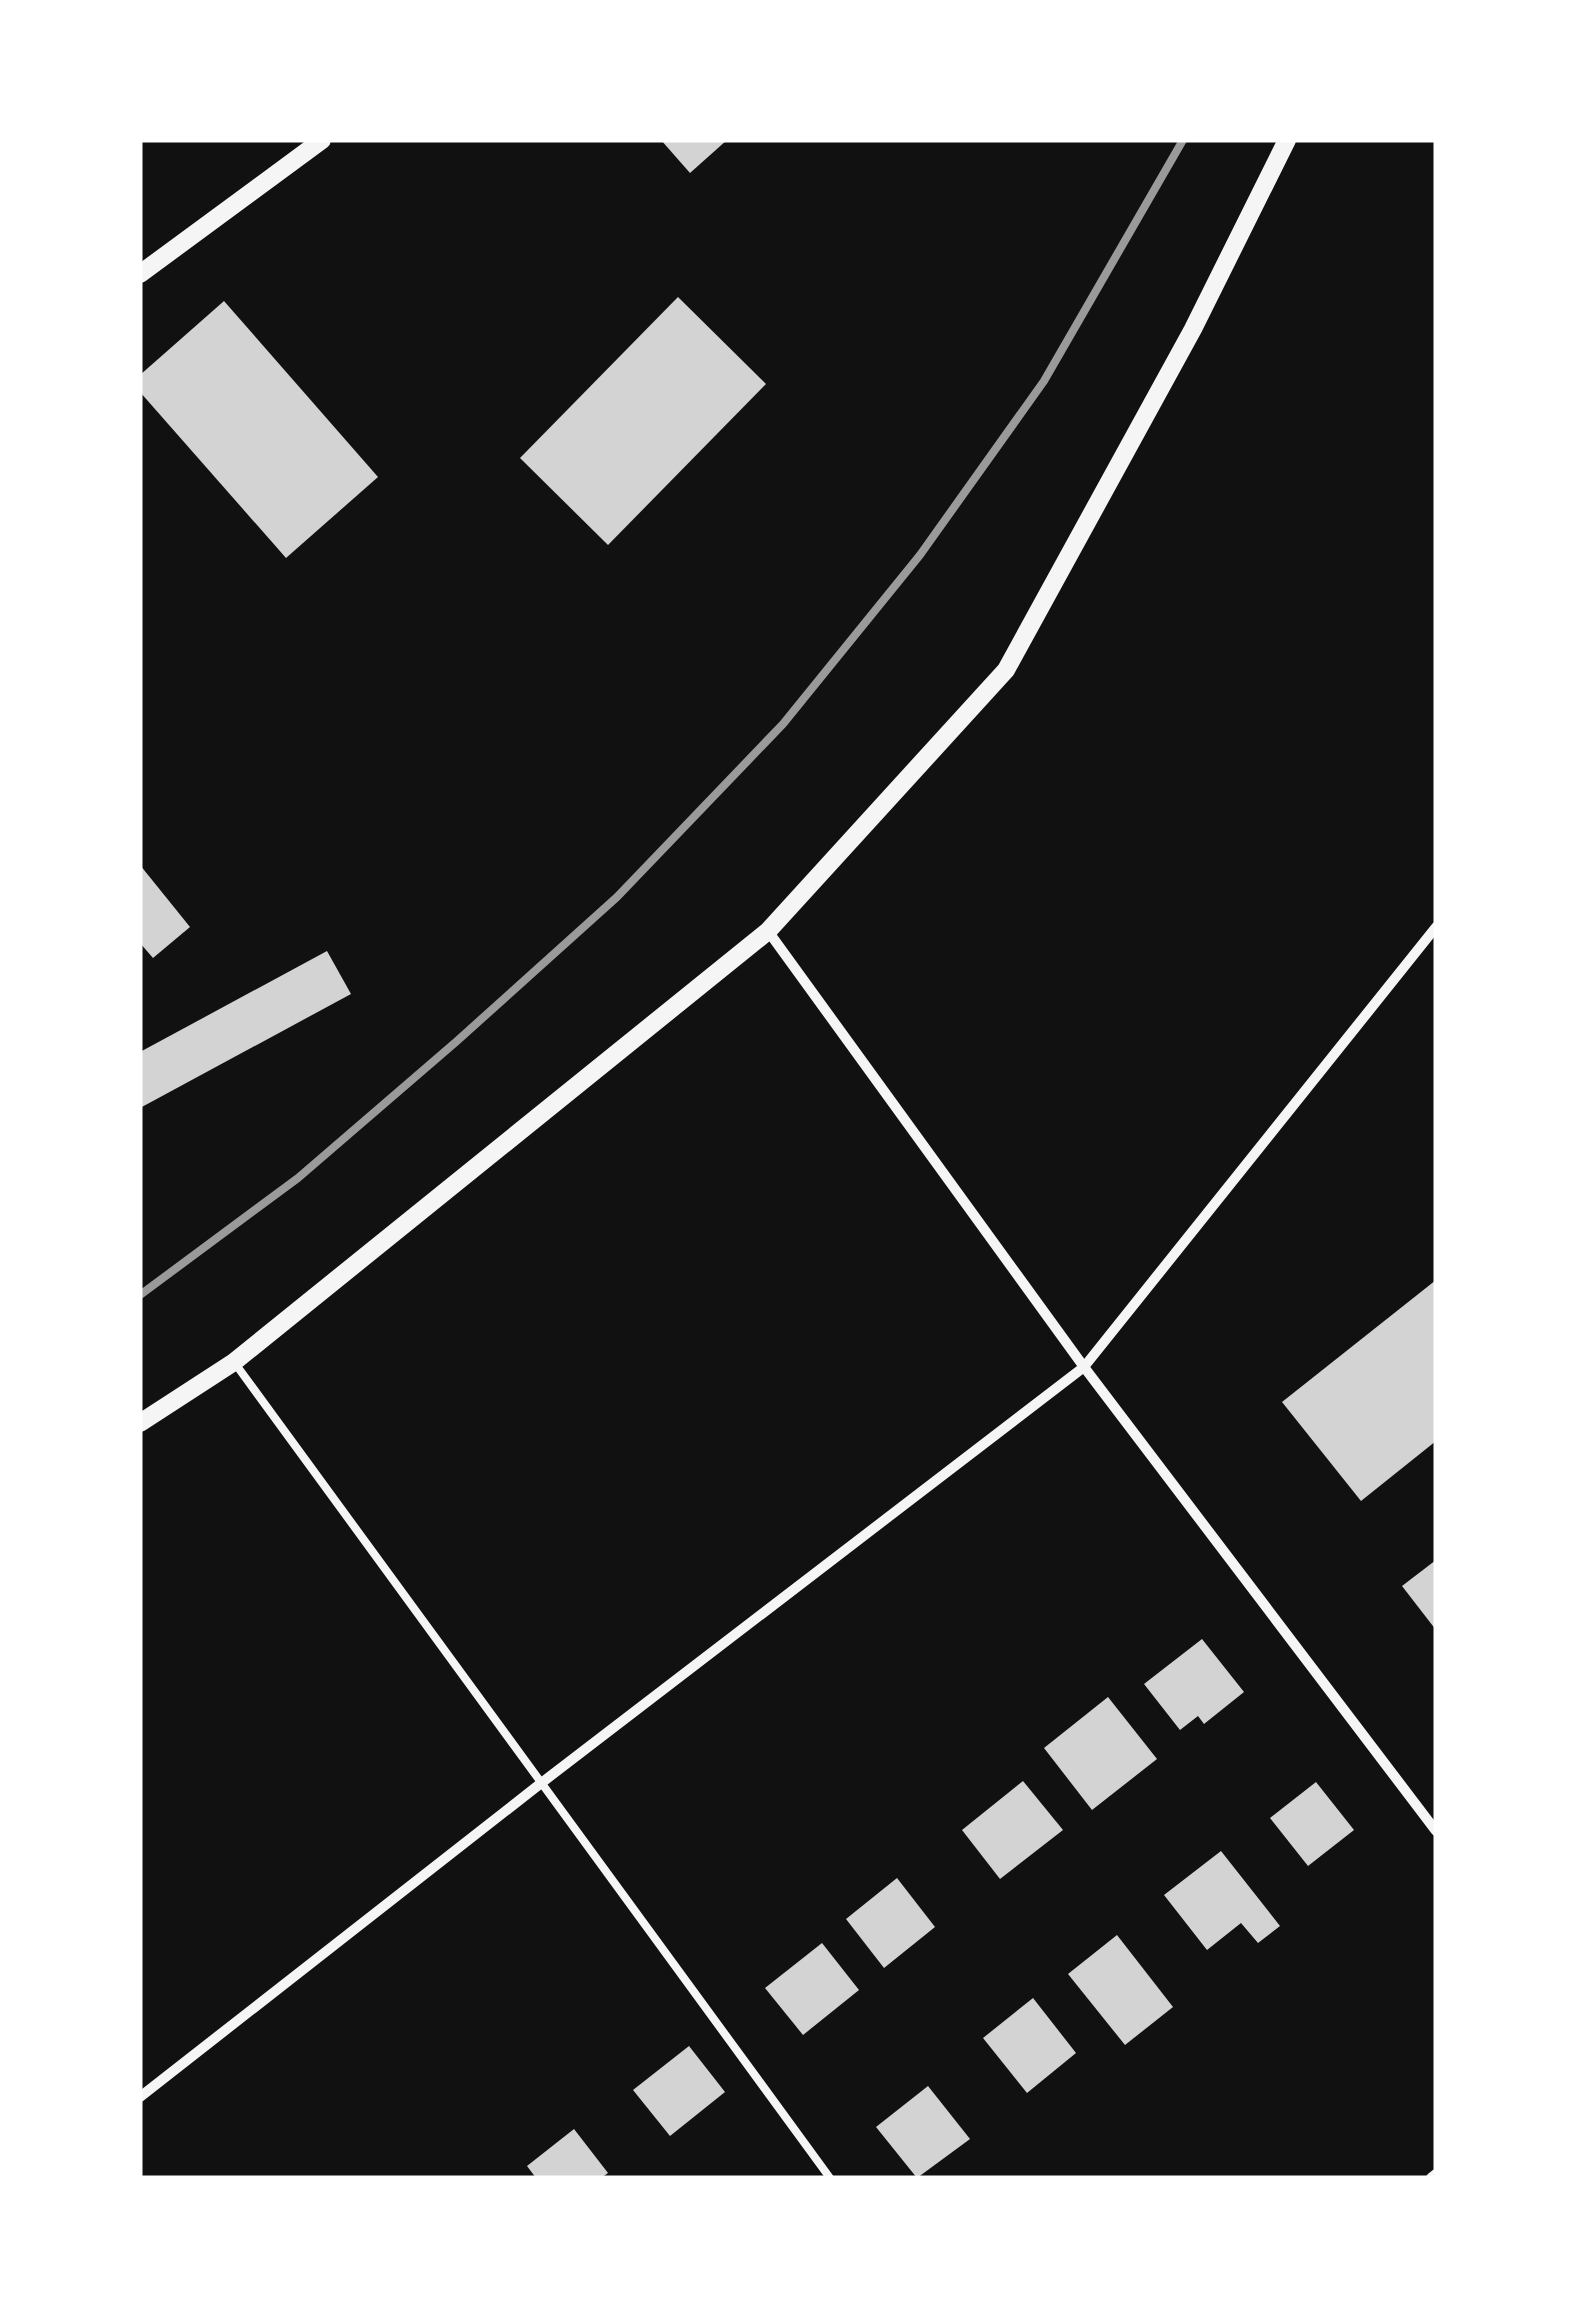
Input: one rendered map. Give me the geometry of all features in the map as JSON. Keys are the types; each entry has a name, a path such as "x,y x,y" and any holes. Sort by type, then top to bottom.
{"street":[{"path":"140,274 322,140"},
{"path":"140,1423 234,1362 768,931 1006,670 1193,329 1287,140"},
{"path":"140,2097 1084,1367 1436,927"},
{"path":"768,931 1084,1367 1436,1831"}],"lane":[{"path":"234,1362 830,2178"}],"building":[{"path":"661,140 727,140 690,173"},
{"path":"678,297 766,384 608,545 520,458"},
{"path":"224,301 378,477 286,558 140,392 140,375"},
{"path":"140,865 190,927 153,958 140,943"},
{"path":"327,951 351,994 140,1108 140,1052"},
{"path":"1436,1280 1436,1441 1361,1501 1282,1402"},
{"path":"1436,1560 1436,1630 1402,1586"},
{"path":"1202,1639 1244,1692 1204,1724 1198,1716 1180,1730 1144,1684"},
{"path":"1108,1697 1157,1759 1092,1810 1044,1748"},
{"path":"1023,1781 1063,1830 1000,1879 962,1830"},
{"path":"1316,1782 1354,1830 1308,1866 1270,1818"},
{"path":"1221,1851 1280,1926 1258,1943 1241,1923 1207,1950 1164,1895"},
{"path":"897,1878 935,1927 884,1968 846,1919"},
{"path":"1117,1935 1173,2007 1125,2045 1068,1974"},
{"path":"822,1943 859,1990 803,2035 765,1988"},
{"path":"1033,1998 1076,2053 1027,2093 983,2038"},
{"path":"689,2046 725,2092 670,2136 633,2090"},
{"path":"928,2086 970,2139 917,2178 876,2127"},
{"path":"574,2129 608,2173 601,2178 536,2178 527,2166"}],"railway":[{"path":"140,1295 298,1178 457,1041 617,897 783,724 920,555 1044,381 1183,140"}]}
